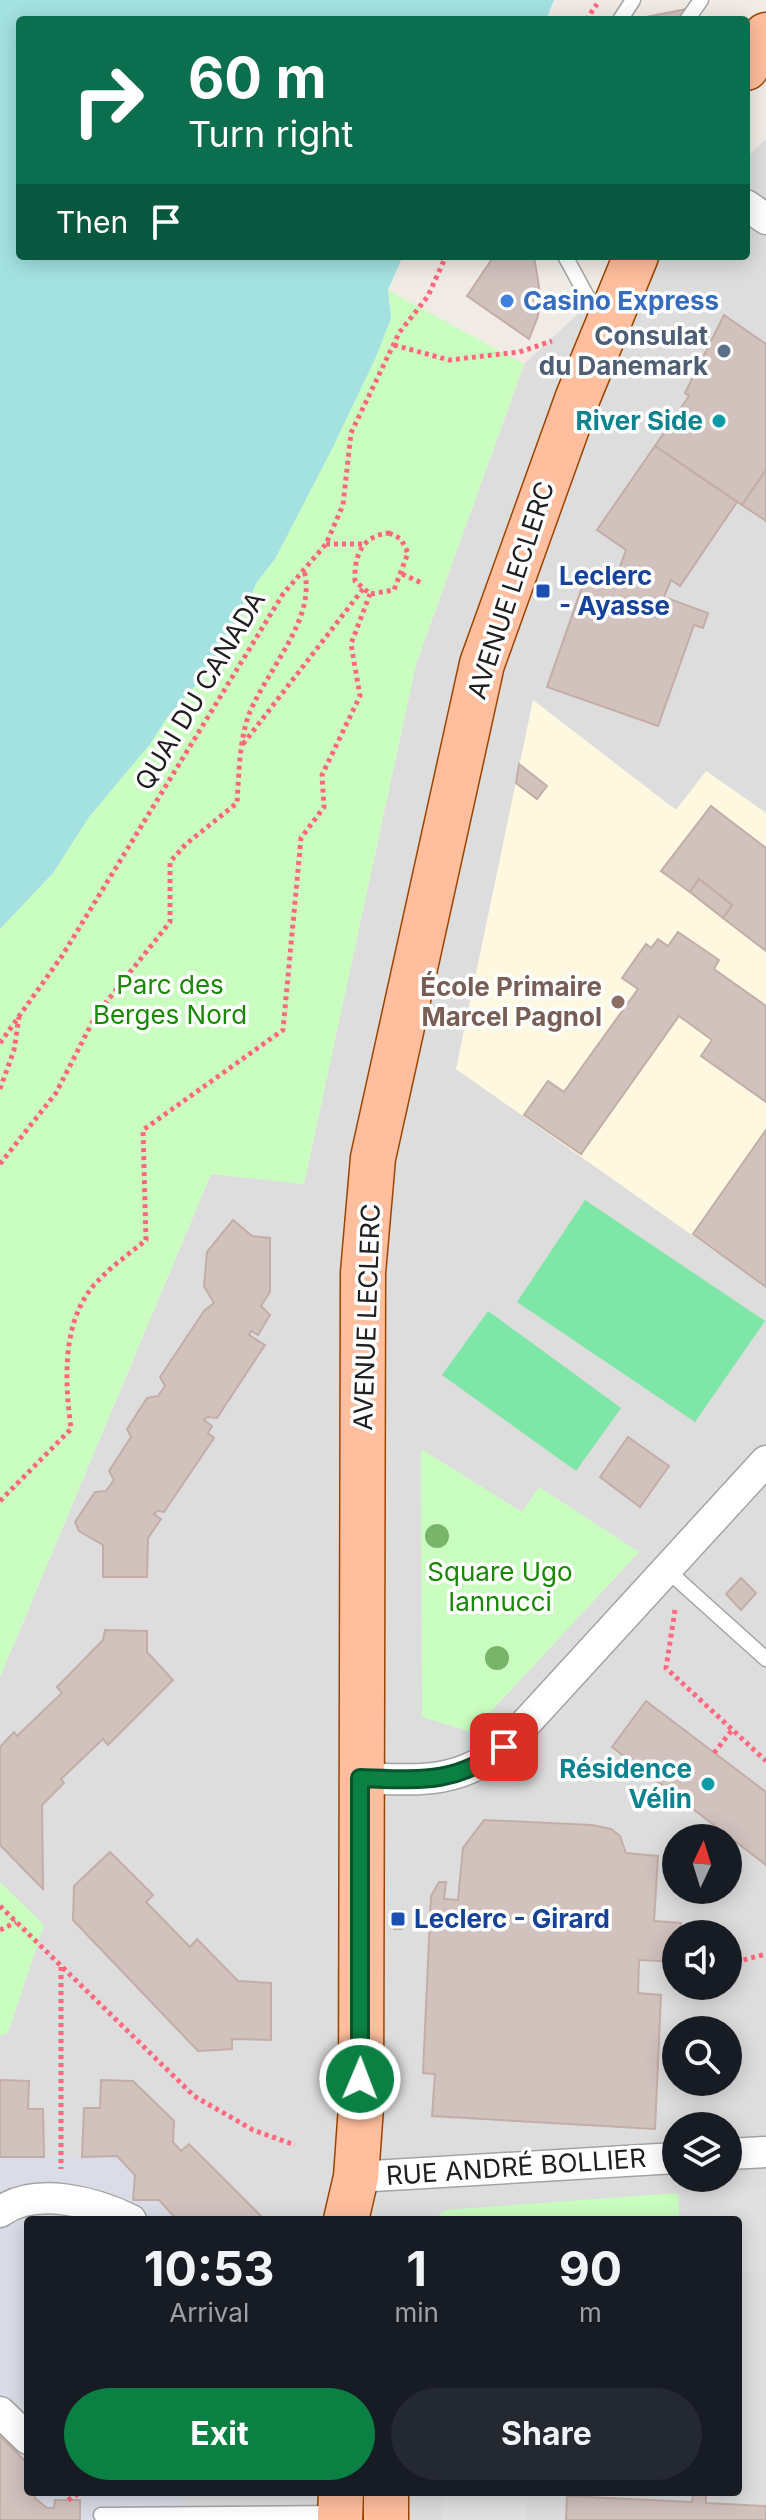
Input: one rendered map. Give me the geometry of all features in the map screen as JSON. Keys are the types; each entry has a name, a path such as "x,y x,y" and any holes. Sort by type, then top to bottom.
{"main road":[{"path":"750,61 766,35"},
{"name":"AVENUE LECLERC","path":"347,2216 356,2177 361,2107 363,1273 373,1158 482,664 529,528 634,260"},
{"name":"AVENUE LECLERC","path":"356,2177 367,2216"}],"street":[{"path":"360,1778 443,1778 482,1765 504,1747 766,1461"},
{"path":"742,2153 766,2152"},
{"name":"RUE ANDRÉ BOLLIER","path":"356,2177 662,2159"},
{"path":"0,2212 11,2203 61,2199 104,2207 123,2216"},
{"path":"0,2412 24,2435"}],"lane":[{"path":"567,260 606,329"},
{"path":"667,1570 766,1659"},
{"path":"101,2515 363,2509"}],"path":[{"name":"QUAI DU CANADA","path":"0,1043 62,956 283,594 326,544 343,505 351,433 394,345 428,296 444,260"},
{"path":"394,345 449,360 519,352 552,341"},
{"path":"389,533 401,539 408,553 394,590 370,594 355,581 355,566 362,544 372,534 389,533"},
{"path":"326,544 362,544"},
{"path":"0,1164 56,1093 96,1015 170,922 170,862 186,844 237,803 248,717 307,598 309,587 304,570"},
{"path":"402,574 424,584"},
{"path":"242,745 363,589"},
{"path":"0,1501 71,1429 66,1392 70,1333 93,1286 146,1240 143,1130 283,1030 301,838 324,807 322,775 360,696 351,644 370,594"},
{"path":"0,1089 14,1050 19,1016"},
{"path":"676,1599 666,1668 766,1761"},
{"path":"714,1753 732,1730"},
{"path":"0,1906 194,2096 253,2130 295,2145"},
{"path":"0,1930 16,1922"},
{"path":"742,1960 766,1954"},
{"path":"61,1966 61,2157"},
{"path":"68,2500 74,2496"}],"shaded area":[{"path":"766,139 766,2520 0,2520 0,1677 211,1174 304,1183 416,664 524,364 636,260 750,260 750,154"},
{"name":"École Primaire Marcel Pagnol","path":"533,700 676,810 706,771 766,813 766,1287 456,1069"},
{"path":"117,2156 135,2175 133,2200 159,2200 173,2216 24,2216 24,2460 0,2436 0,2157"},
{"path":"766,2187 766,2272 742,2274 742,2216 680,2216 678,2193 742,2192 742,2189"},
{"path":"183,2496 183,2520 80,2520 79,2501 55,2500 54,2508 47,2508 35,2498"},
{"path":"443,2496 527,2496 526,2520 442,2520"}],"green space":[{"name":"Parc des Berges Nord","path":"388,290 524,364 416,664 304,1184 211,1174 0,1677 0,929 53,873 89,817 150,744 168,716 224,654 257,582 275,559 376,357 391,318"},
{"path":"585,1200 765,1321 695,1422 517,1302"},
{"path":"488,1311 621,1408 576,1471 442,1375"},
{"name":"Square Ugo Iannucci","path":"421,1449 522,1512 539,1487 639,1552 472,1732 422,1717"},
{"path":"0,1882 44,1925 8,2033 0,2035"},
{"path":"678,2193 680,2216 438,2216 445,2210"}],"water":[{"path":"0,0 554,0 548,16 16,16 16,260 401,260 388,290 391,318 376,357 275,559 257,582 224,654 168,716 150,744 89,817 53,873 0,929"}],"building":[{"path":"697,7 691,16 651,16"},
{"name":"Casino Express","path":"491,260 535,260 540,293 538,316 529,339 467,296"},
{"name":"River Side","path":"724,315 766,344 766,470 742,505 655,446 689,396 685,393"},
{"path":"655,446 737,502 680,586 671,580 664,597 708,613 703,628 694,625 658,726 547,687 588,570 615,580 626,550 597,530"},
{"path":"766,470 766,521 742,505"},
{"path":"519,764 547,786 537,799 516,783"},
{"path":"711,806 766,848 766,951 723,918 732,905 699,879 690,892 661,871"},
{"path":"699,879 732,905 723,918 690,892"},
{"path":"678,932 719,960 714,969 766,1006 766,1102 701,1056 712,1040 679,1016 581,1154 524,1115 548,1081 564,1092 638,989 622,978 646,944 651,948 658,939 668,946"},
{"path":"766,1130 766,1287 693,1234"},
{"path":"233,1220 252,1236 270,1238 270,1292 261,1306 270,1315 258,1335 251,1331 249,1335 265,1345 217,1418 207,1417 204,1420 212,1426 208,1433 214,1438 164,1512 154,1514 161,1519 148,1538 147,1577 103,1577 103,1545 79,1531 75,1522 95,1492 106,1491 114,1480 109,1471 131,1437 127,1429 147,1398 158,1396 165,1386 160,1377 204,1311 214,1303 204,1286 207,1252"},
{"path":"628,1437 669,1466 640,1507 600,1477"},
{"path":"741,1578 756,1593 741,1610 726,1594"},
{"path":"105,1630 147,1631 147,1652 173,1680 108,1745 103,1739 61,1779 64,1783 42,1805 43,1889 0,1845 0,1747 14,1732 17,1736 62,1693 57,1687 103,1640"},
{"name":"Résidence Vélin","path":"646,1701 766,1792 766,1865 742,1847 742,1824 712,1824 612,1747"},
{"path":"484,1820 592,1825 611,1829 620,1836 626,1853 658,1856 654,1921 662,1922 662,1961 639,1960 638,1993 661,1995 655,2129 432,2116 435,2074 423,2073 431,1896 439,1882 446,1882 444,1899 458,1900 463,1848"},
{"path":"110,1852 153,1895 146,1902 190,1947 197,1939 238,1981 271,1983 271,2040 232,2039 232,2049 198,2051 73,1920 74,1886"},
{"path":"394,1910 403,1910 402,1929 394,1929"},
{"path":"0,2080 29,2081 28,2109 43,2109 44,2157 0,2157"},
{"path":"101,2080 133,2081 174,2121 173,2142 181,2151 189,2144 261,2216 173,2216 159,2200 133,2200 135,2175 117,2156 82,2157 84,2108 100,2108"},
{"path":"0,2436 24,2460 24,2496 35,2496 47,2508 54,2508 55,2500 80,2500 80,2520 0,2520"},
{"path":"567,2496 692,2502 693,2496 706,2496 706,2503 766,2506 766,2520 566,2520"}],"place":[{"name":"Casino Express","path":"507,301"},
{"name":"Consulat du Danemark","path":"724,351"},
{"name":"River Side","path":"719,421"},
{"name":"Leclerc - Ayasse","path":"543,591"},
{"name":"École Primaire Marcel Pagnol","path":"618,1002"},
{"name":"Résidence Vélin","path":"708,1784"},
{"name":"Leclerc - Girard","path":"398,1919"}],"route":[{"path":"360,2079 360,1778 443,1778 482,1765 504,1747"}]}
